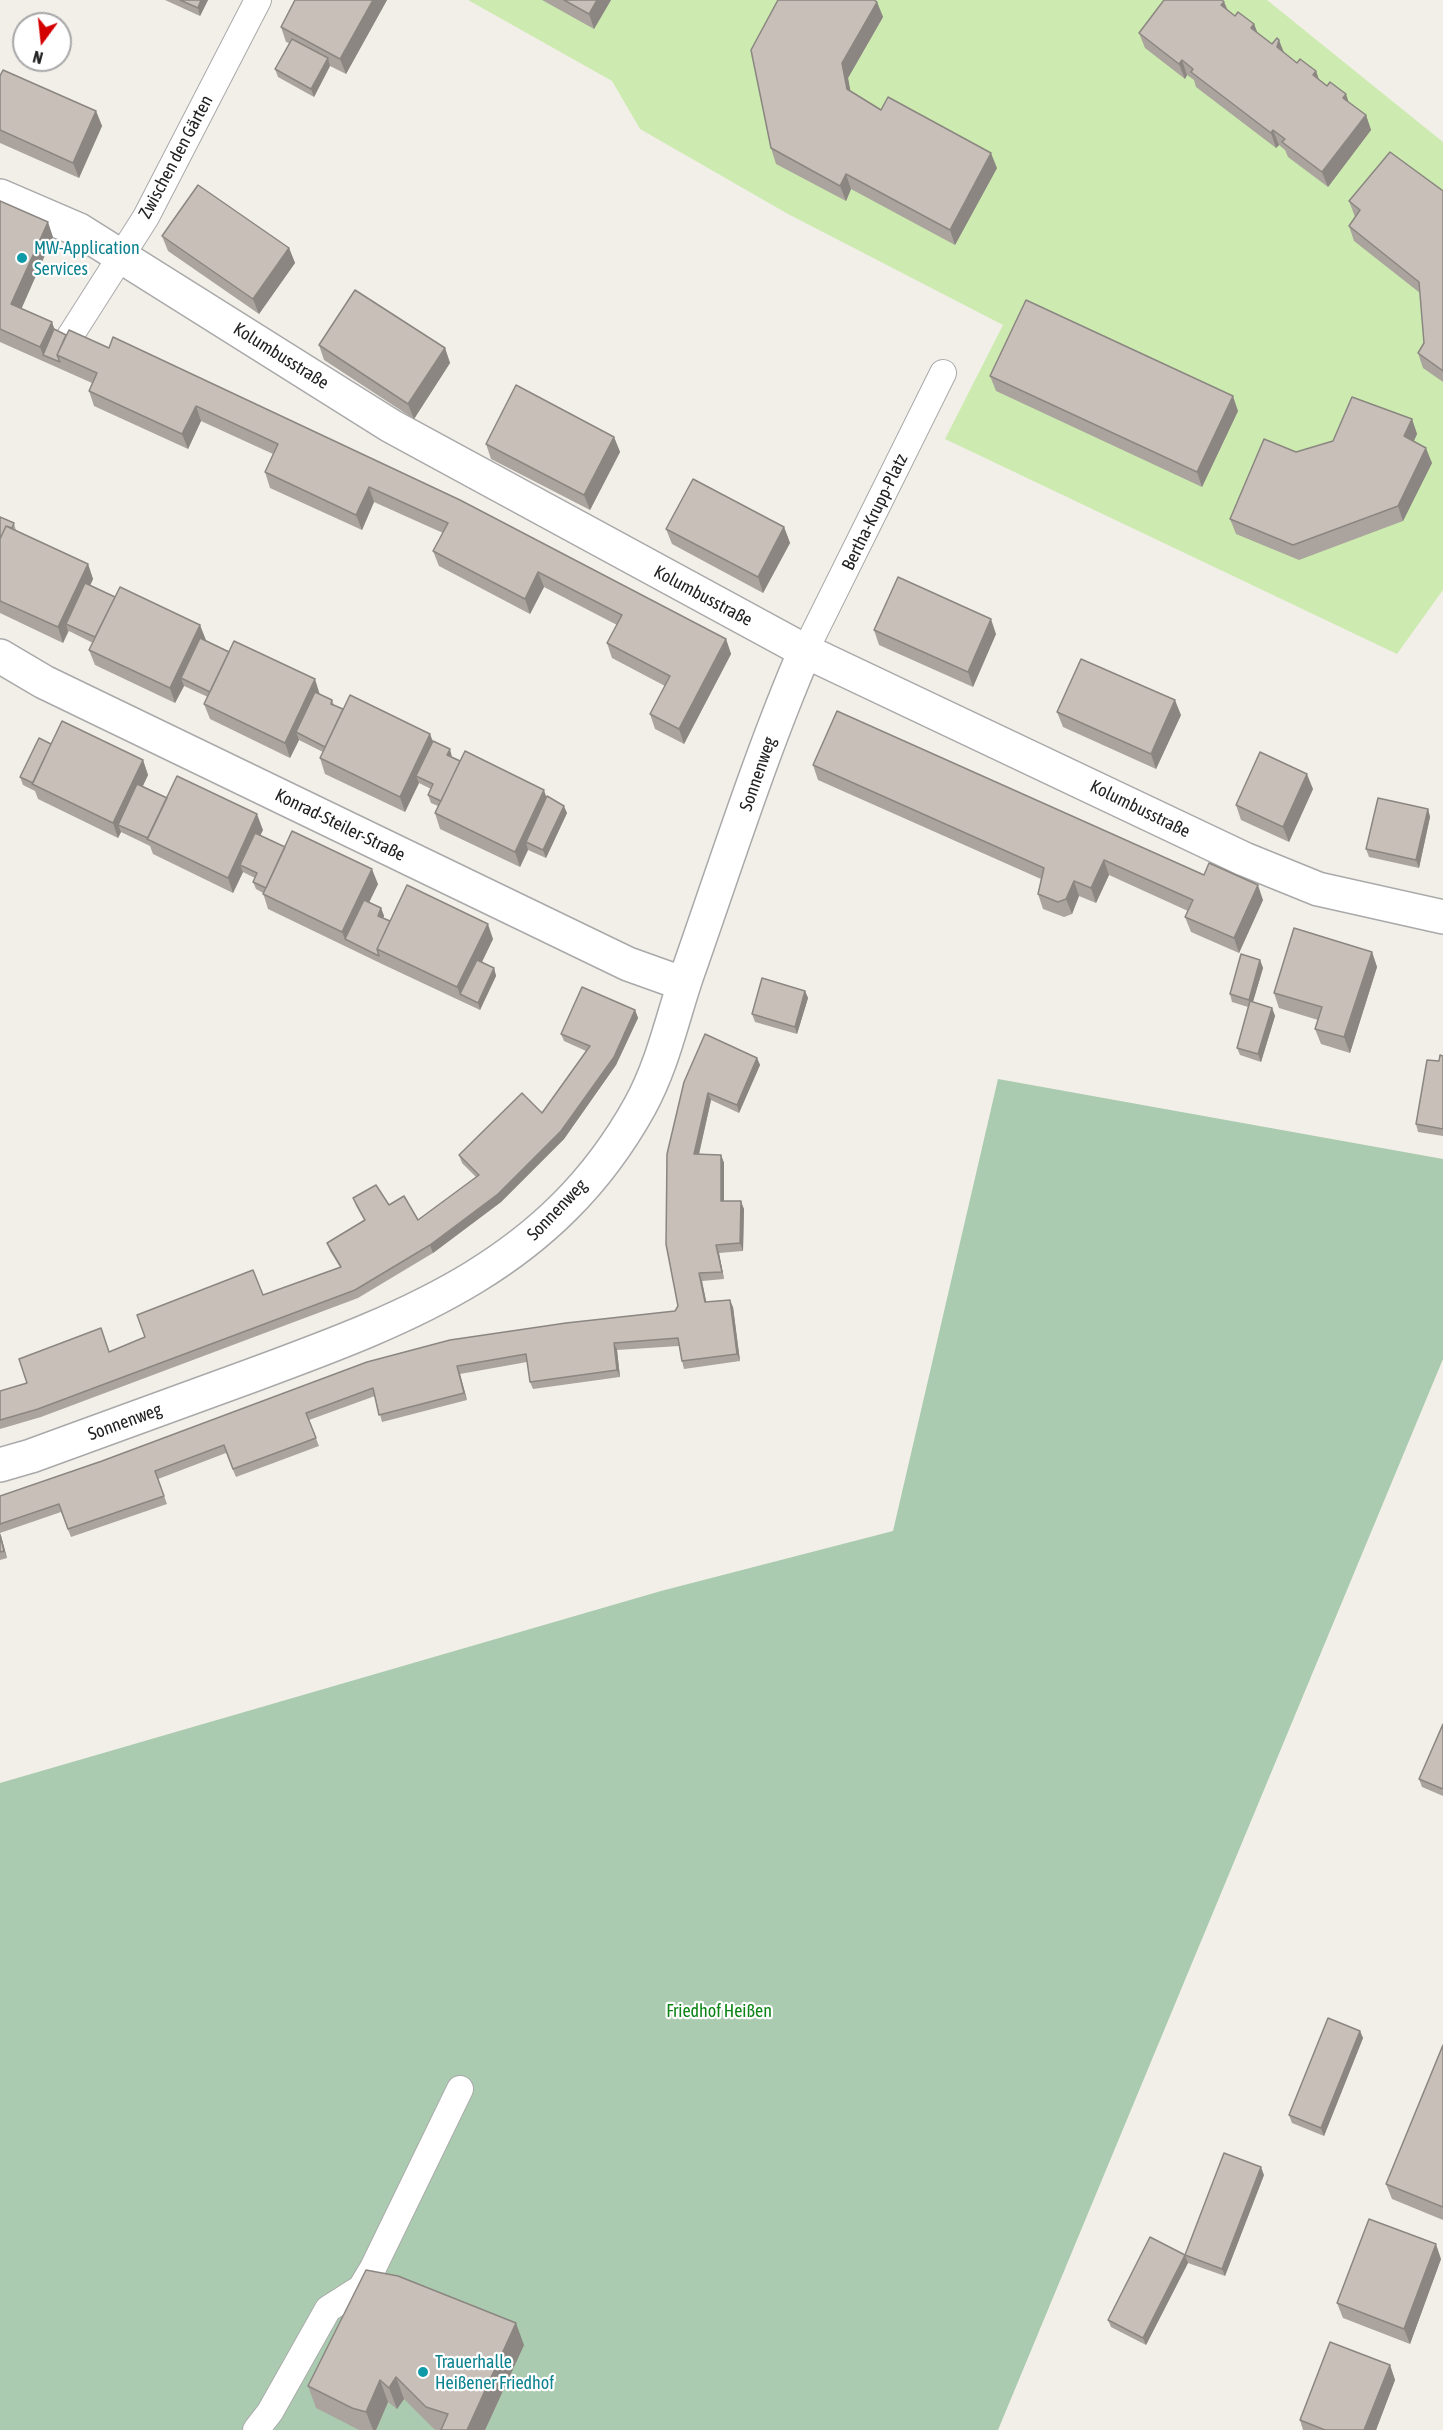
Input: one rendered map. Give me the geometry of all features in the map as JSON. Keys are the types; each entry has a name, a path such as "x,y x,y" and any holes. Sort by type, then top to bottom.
{"street":[{"name":"Kolumbusstraße","path":"0,196 79,230 123,255 391,426 805,651 1244,859 1318,889 1443,917"},
{"name":"Sonnenweg","path":"0,1465 31,1456 369,1332 453,1292 529,1240 570,1202 615,1145 641,1105 667,1046 684,984 784,701 805,651"},
{"name":"Konrad-Steiler-Straße","path":"0,656 44,682 617,959 684,984"}],"lane":[{"name":"Zwischen den Gärten","path":"67,341 146,217 258,0"},
{"name":"Bertha-Krupp-Platz","path":"805,651 943,373"},
{"path":"256,2430 270,2412 328,2309 361,2288 373,2268 460,2089"}],"green space":[{"path":"468,0 1267,0 1443,142 1443,590 1397,654 945,439 1003,325 788,214 640,129 612,81"},
{"name":"Friedhof Heißen","path":"998,1079 1443,1159 1443,1359 998,2430 0,2430 0,1783 661,1591 893,1531"}],"building":[{"path":"180,0 201,0 198,8"},
{"path":"295,0 373,0 340,59 281,27"},
{"path":"564,0 597,0 589,14"},
{"path":"778,0 874,0 877,2 842,63 847,89 881,110 888,97 991,153 950,230 846,174 840,186 771,148 751,50"},
{"path":"1164,0 1222,0 1224,2 1221,5 1235,16 1238,12 1254,24 1251,28 1272,44 1277,38 1279,40 1277,47 1297,63 1300,59 1316,71 1313,75 1327,86 1330,82 1346,94 1343,98 1366,115 1322,172 1282,142 1285,139 1273,130 1271,133 1191,72 1193,69 1182,60 1179,64 1139,33"},
{"path":"292,39 328,58 311,89 275,69"},
{"path":"3,70 96,111 73,163 0,130 0,76"},
{"path":"1390,152 1443,191 1443,371 1418,353 1424,343 1419,282 1349,226 1360,210 1349,201"},
{"path":"198,185 289,248 253,299 162,236"},
{"path":"0,201 48,222 11,304 52,322 40,347 0,329"},
{"path":"355,290 445,348 408,404 319,345"},
{"path":"1026,300 1233,396 1197,472 990,376"},
{"path":"54,329 66,335 57,355 60,362 43,355"},
{"path":"69,330 109,348 113,337 460,500 726,639 679,729 650,714 670,676 607,643 622,615 538,572 525,599 433,551 448,523 369,487 356,515 265,472 278,444 196,406 182,434 89,391 97,373 57,355"},
{"path":"516,385 614,437 584,495 486,444"},
{"path":"1352,397 1412,419 1404,436 1426,448 1398,506 1293,545 1230,519 1264,439 1296,452 1333,441"},
{"path":"693,479 784,527 758,577 666,529"},
{"path":"0,517 14,523 12,528 6,526 0,539"},
{"path":"6,526 88,564 58,627 0,601 0,539"},
{"path":"898,577 991,619 968,672 874,630"},
{"path":"85,583 115,597 95,637 66,624"},
{"path":"120,587 200,625 170,688 89,650"},
{"path":"200,638 229,652 210,692 181,678"},
{"path":"234,641 315,679 285,743 204,704"},
{"path":"1081,659 1175,700 1151,754 1057,712"},
{"path":"315,692 332,700 331,704 343,709 325,747 296,732"},
{"path":"350,695 430,734 400,797 320,758"},
{"path":"837,711 1204,875 1209,863 1258,885 1234,938 1185,917 1193,900 1104,860 1091,888 1074,881 1066,899 1058,902 1038,894 1044,868 813,765"},
{"path":"62,721 143,760 113,823 32,784"},
{"path":"39,738 51,744 33,783 20,777"},
{"path":"433,741 450,749 447,755 460,761 441,801 428,795 433,784 416,776"},
{"path":"465,751 544,790 515,852 435,813"},
{"path":"1260,752 1307,774 1283,827 1236,805"},
{"path":"177,776 257,814 228,878 147,839"},
{"path":"137,784 167,798 148,838 118,825"},
{"path":"547,796 564,806 543,850 526,842"},
{"path":"1378,798 1428,809 1416,860 1366,849"},
{"path":"292,831 372,869 342,932 263,894"},
{"path":"255,833 285,847 266,888 253,882 257,873 240,865"},
{"path":"407,885 488,924 457,987 377,949"},
{"path":"364,900 381,908 378,916 390,921 377,949 379,956 345,939"},
{"path":"1294,928 1372,952 1344,1037 1315,1029 1322,1007 1274,993"},
{"path":"1241,954 1260,960 1249,1000 1230,994"},
{"path":"477,960 494,968 478,1003 460,994"},
{"path":"762,978 805,991 795,1027 752,1014"},
{"path":"582,987 635,1010 614,1057 561,1131 498,1194 430,1245 355,1290 38,1409 0,1420 0,1391 27,1383 19,1359 101,1328 109,1352 145,1337 137,1315 253,1270 263,1295 341,1267 327,1243 365,1220 353,1198 376,1185 389,1205 404,1196 418,1220 479,1175 459,1155 522,1093 542,1113 590,1046 561,1034"},
{"path":"1250,1001 1272,1008 1258,1054 1237,1048"},
{"path":"705,1034 757,1058 737,1105 708,1093 694,1154 721,1155 721,1201 741,1201 740,1243 716,1245 722,1272 699,1273 705,1302 730,1300 737,1354 682,1361 678,1338 614,1343 617,1370 530,1382 526,1354 457,1366 464,1393 379,1415 373,1388 306,1413 316,1438 233,1469 224,1445 155,1471 164,1496 68,1529 59,1504 0,1524 0,1496 102,1461 367,1362 450,1340 566,1323 675,1311 678,1306 666,1244 667,1154 684,1082"},
{"path":"1440,1055 1443,1056 1443,1129 1416,1124 1427,1060 1439,1061"},
{"path":"0,1535 4,1551 0,1552"},
{"path":"1443,1724 1443,1789 1419,1779"},
{"path":"1328,2018 1360,2031 1321,2128 1289,2115"},
{"path":"1443,2045 1443,2207 1386,2184"},
{"path":"1224,2153 1261,2167 1222,2269 1185,2255"},
{"path":"1369,2219 1436,2244 1404,2329 1337,2303"},
{"path":"1150,2237 1185,2255 1143,2338 1108,2320"},
{"name":"Trauerhalle Heißener Friedhof","path":"366,2270 398,2276 516,2323 467,2430 441,2430 448,2414 426,2407 396,2377 389,2388 380,2380 366,2412 352,2408 308,2386"},
{"path":"1330,2342 1390,2365 1364,2430 1325,2430 1300,2420"}],"place":[{"name":"MW-Application Services","path":"22,258"},
{"name":"Trauerhalle Heißener Friedhof","path":"423,2372"}]}
